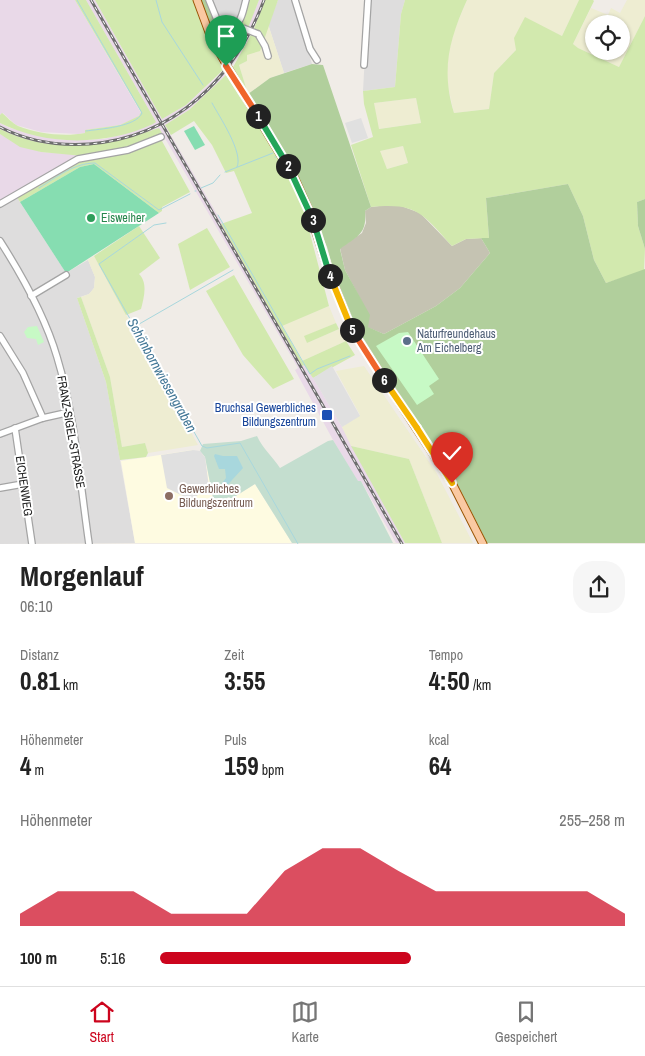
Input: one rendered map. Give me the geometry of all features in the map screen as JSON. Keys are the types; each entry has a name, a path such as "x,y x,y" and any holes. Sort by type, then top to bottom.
{"main road":[{"path":"197,0 216,45 295,179 308,208 329,272 352,330 452,483 483,544"}],"street":[{"path":"210,0 221,26 226,28 240,27 258,34 268,56"},
{"path":"240,27 246,0"},
{"path":"295,0 310,49 316,60"},
{"path":"364,65 368,0"},
{"path":"0,204 78,159 128,150 162,137"},
{"name":"FRANZ-SIGEL-STRASSE","path":"0,241 31,296 56,354 70,412 89,544"},
{"path":"31,296 66,275"},
{"path":"0,336 23,373 43,418"},
{"path":"0,434 43,418 70,412"},
{"name":"EICHENWEG","path":"16,428 32,544"},
{"path":"0,488 23,484"}],"shaded area":[{"path":"0,0 75,0 141,113 139,117 120,125 86,130 85,133 78,134 41,132 16,125 3,113 0,115"},
{"path":"86,0 95,0 162,119 186,105 221,73 243,38 259,0 265,0 248,41 224,77 189,110 165,125 254,278 302,366 304,365 313,378 342,427 405,543 396,543 361,481 358,482 333,440 295,370 298,368 159,128 128,139 80,146 32,141 0,129 0,123 10,128 56,139 104,139 156,122"},
{"path":"209,0 247,0 240,25 241,32 230,54"},
{"path":"278,0 293,0 312,64 284,73 268,24"},
{"path":"368,0 405,0 401,14 395,87 363,91"},
{"path":"361,118 368,138 352,143 345,123"},
{"path":"0,134 41,152 84,155 0,204"},
{"path":"16,196 66,273 88,260 95,277 94,288 89,294 77,298 106,382 135,543 0,544 0,204"},
{"path":"396,204 420,213 452,246 466,239 481,238 490,253 460,288 436,306 384,334 367,327 369,315 345,270 340,248 362,233 366,223 365,211 371,207"},
{"name":"Bruchsal Gewerbliches Bildungszentrum","path":"332,366 360,416 342,427 313,378"},
{"name":"Gewerbliches Bildungszentrum","path":"192,450 204,454 213,498 224,500 230,497 231,499 255,484 292,543 135,543 121,461"},
{"path":"193,450 200,451 205,457 209,487 191,500 167,488 161,455"}],"green space":[{"path":"75,0 86,0 156,122 153,124 116,136 76,140 37,136 18,131 0,123 0,115 2,113 16,125 26,129 69,135 85,133 85,130 120,125 139,116 141,112"},
{"path":"95,0 193,0 201,24 223,70 186,105 162,119"},
{"path":"199,0 209,0 230,54 225,60 215,41"},
{"path":"247,0 259,0 248,28 240,25"},
{"path":"265,0 278,0 264,40 253,31"},
{"path":"405,0 467,0 456,28 449,55 448,83 454,113 489,109 494,73 516,50 514,38 525,17 562,36 579,0 593,0 573,44 585,51 585,60 604,60 619,67 623,60 630,60 630,45 645,16 645,199 637,202 638,226 645,249 644,271 606,283 594,260 583,216 568,184 486,198 489,238 466,239 452,246 426,218 418,213 399,206 371,207 351,145 373,137 364,104 363,91 395,87 401,14","holes":["416,98 421,123 379,129 374,103","403,146 408,163 387,169 380,151"]},
{"path":"467,0 579,0 562,36 525,18 516,50 494,73 489,109 454,113 446,78 448,55 454,31"},
{"path":"627,0 645,0 645,16 630,45 630,15 608,15 611,8 620,13"},
{"path":"591,8 608,15 588,15"},
{"path":"585,20 585,51 573,44"},
{"path":"268,24 284,73 270,78 248,94 239,65 247,61 247,55 264,40"},
{"path":"252,33 257,35 263,43 260,51 247,55 247,61 239,65 248,94 232,69"},
{"path":"604,60 623,60 619,67"},
{"path":"312,64 323,65 371,207 365,211 363,230 340,249 345,270 370,315 368,327 384,334 436,306 460,288 490,253 481,238 489,238 486,198 568,184 583,216 594,260 606,283 645,269 645,543 487,543 451,471 356,331 342,300 327,247 297,173 248,94 270,78"},
{"path":"226,75 275,152 303,207 329,306 282,326 302,361 346,341 355,355 313,378 304,365 302,366 221,224 252,213 234,171 226,173 212,145 194,121 171,135 165,125 189,110"},
{"path":"416,98 421,123 378,129 374,103"},
{"path":"194,126 205,145 195,150 184,131"},
{"path":"159,128 163,135 162,141 190,192 162,207 162,211 159,213 94,164 80,167 20,202 16,196 83,156 41,152 20,147 0,134 0,129 39,142 59,145 80,145 120,139"},
{"path":"403,146 408,163 387,169 379,151"},
{"name":"Eisweiher","path":"94,164 159,213 66,273 20,202 80,167"},
{"path":"645,199 645,249 638,226 637,202"},
{"path":"139,226 160,258 139,274 144,282 141,309 126,315 94,256"},
{"path":"207,228 230,267 190,290 178,244"},
{"path":"94,256 198,445 148,453 145,443 122,447 110,377 81,297 89,294 94,288 95,277 88,260"},
{"path":"234,275 294,379 273,389 243,355 206,291"},
{"path":"81,297 110,377 122,447 145,443 148,453 146,457 120,460 106,382 77,298"},
{"path":"329,306 336,323 305,336 307,343 339,329 346,341 302,361 282,325"},
{"path":"336,323 339,329 307,343 304,336"},
{"path":"37,326 44,342 38,345 36,339 27,338 24,332 28,327"},
{"path":"408,332 439,379 429,386 434,394 417,405 376,346 399,333"},
{"path":"364,366 436,472 473,543 442,543 409,459 351,446 342,427 360,415 336,371"},
{"path":"257,436 280,468 333,440 358,481 361,481 393,543 292,543 255,484 231,499 229,497 220,501 213,498 205,457 200,451 203,444 241,441"},
{"path":"351,446 409,459 442,543 405,543"}],"water":[{"path":"215,454 237,456 243,468 222,491 219,487 226,478 225,469 219,469"}],"waterway":[{"path":"77,0 142,113 138,118 125,124 86,131"},
{"path":"156,0 162,22 203,85"},
{"path":"212,103 234,144 237,153 237,167"},
{"path":"225,172 273,153"},
{"path":"39,188 73,168 95,163 159,210 190,194"},
{"path":"201,188 213,183 220,175"},
{"path":"218,215 310,374 317,369 350,356"},
{"name":"Schönbornwiesengraben","path":"166,223 154,225 99,264 202,446 207,448 240,443 298,544"},
{"path":"134,327 233,270"}],"railway":[{"path":"91,0 402,544"},
{"path":"0,127 21,136 43,142 78,144 120,139 149,130 175,116 198,99 219,78 237,54 252,28 264,0"}],"place":[{"name":"Eisweiher","path":"91,218"},
{"name":"Naturfreundehaus Am Eichelberg","path":"407,341"},
{"name":"Bruchsal Gewerbliches Bildungszentrum","path":"327,415"},
{"name":"Gewerbliches Bildungszentrum","path":"169,496"}],"route":[{"path":"226,66 278,148 295,179 318,234 344,315 352,330 364,352 425,439 452,483"}]}
